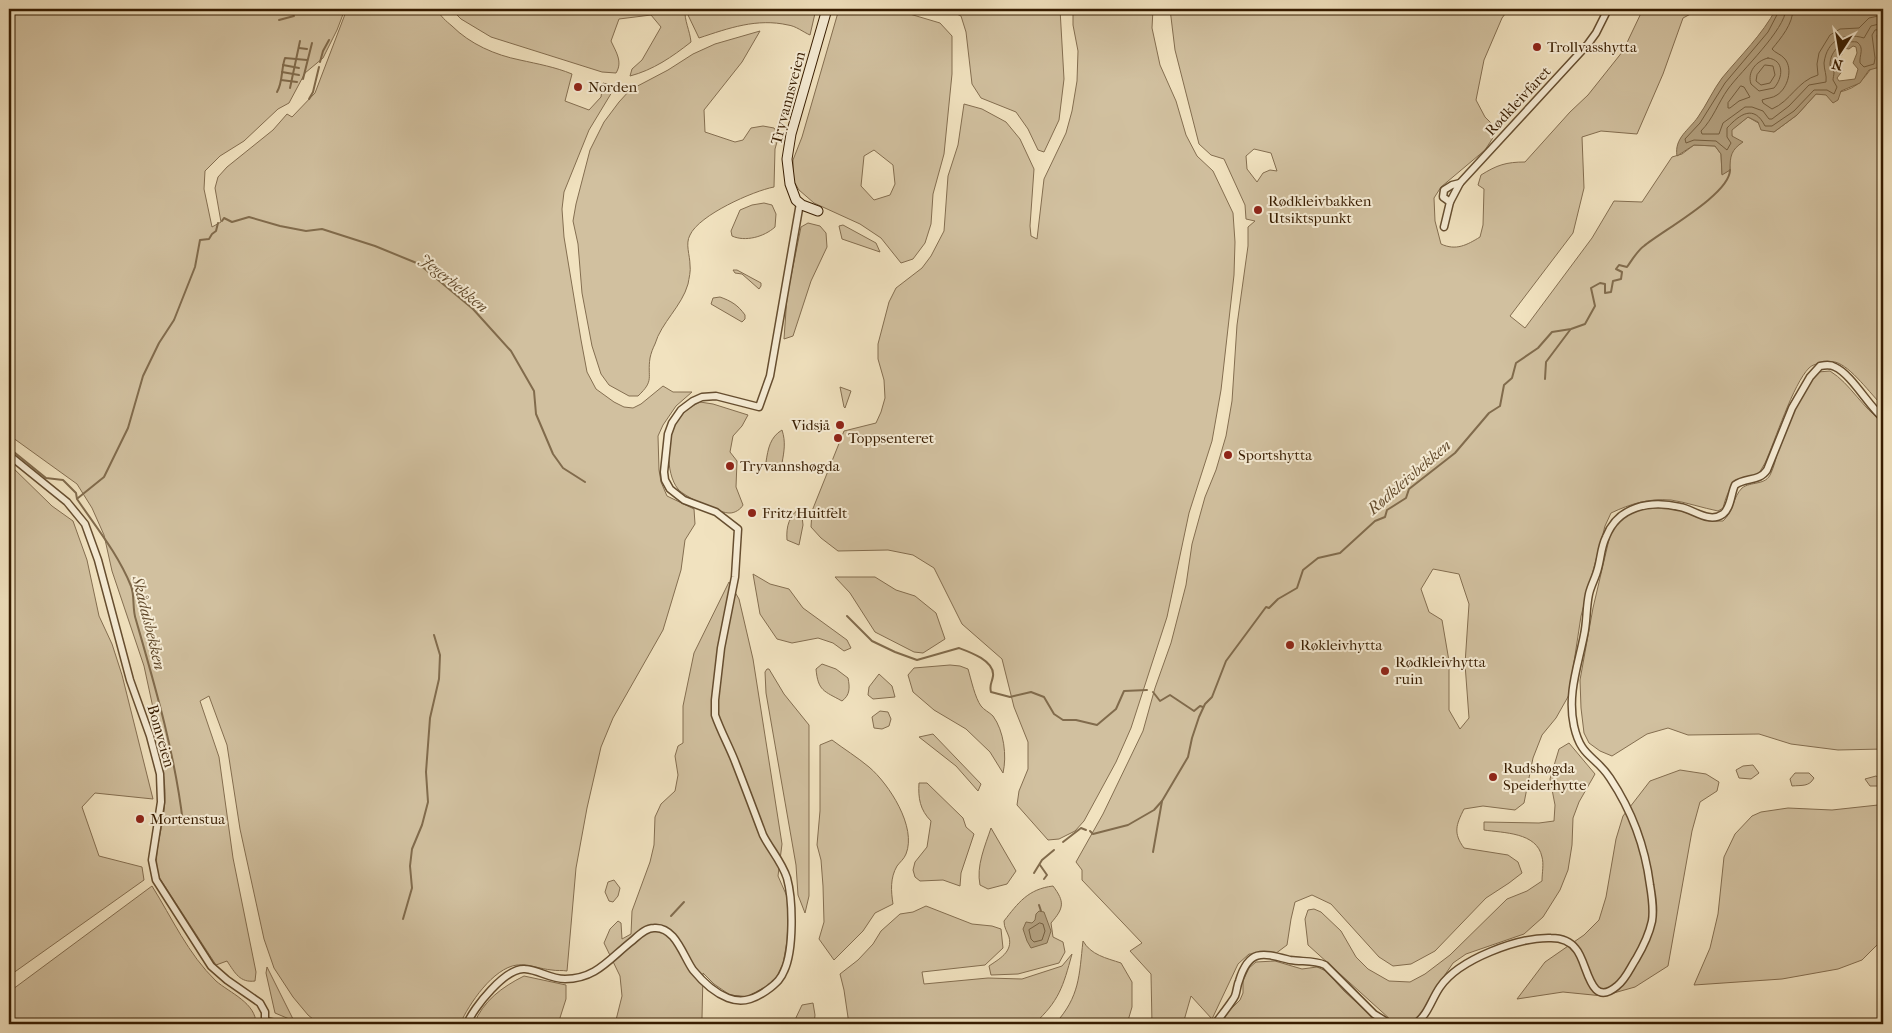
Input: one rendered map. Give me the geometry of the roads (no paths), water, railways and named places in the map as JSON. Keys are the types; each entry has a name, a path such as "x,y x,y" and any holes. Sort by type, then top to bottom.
{"street":[{"name":"Tryvannsveien","path":"800,203 794,195 790,184 787,165 788,148 827,9"},
{"name":"Rødkleivfaret","path":"1444,227 1450,202 1460,183 1588,44 1608,9"},
{"name":"Rødkleivfaret","path":"1450,202 1444,197 1444,190 1460,183"},
{"path":"467,1024 471,1015 490,992 513,971 519,969 531,970 558,979 584,977 600,968 644,931 654,928 662,929 675,940 696,973 714,990 728,998 744,1001 758,996 778,981 786,969 792,916 786,876 764,835 716,715 715,706 721,648 735,577 738,529 716,512 684,500 675,494 669,487 664,472 670,426 684,407 693,401 710,395 759,407 770,376 800,203 818,211"},
{"path":"1415,1024 1425,1014 1439,989 1449,977 1467,963 1492,952 1536,938 1564,940 1574,946 1579,953 1592,986 1604,992 1614,988 1623,980 1649,933 1653,908 1642,841 1610,777 1602,766 1582,748 1571,711 1574,676 1584,635 1590,593 1604,541 1613,522 1627,510 1653,505 1679,506 1709,517 1722,515 1728,509 1736,484 1742,480 1761,477 1767,470 1792,408 1810,377 1820,366 1832,366 1840,370 1883,418"},
{"name":"Bomveien","path":"9,455 68,502 85,524 98,560 130,680 158,764 162,802 152,860 156,880 211,966 227,980 260,1003 265,1012 265,1022"},
{"path":"1215,1024 1236,994 1239,980 1246,964 1255,956 1267,954 1296,961 1317,962 1325,966 1374,1014 1390,1024"},
{"path":"265,1022 281,1024"}],"water":[{"path":"1776,9 1883,9 1883,34 1877,35 1880,67 1869,70 1860,83 1841,91 1838,100 1833,103 1826,95 1816,94 1797,115 1774,132 1761,130 1758,122 1748,117 1732,130 1732,136 1743,142 1732,154 1730,170 1722,175 1721,154 1715,146 1694,145 1677,156 1680,139 1698,117 1722,78 1758,36","holes":["1856,47 1857,53 1853,63 1858,69 1855,79 1839,81 1837,78 1843,70 1836,68 1837,58 1842,55 1841,51 1843,48"]},
{"path":"1039,911 1044,912 1051,931 1047,943 1031,948 1023,929 1026,922 1032,923 1035,920 1036,914"}],"waterway":[{"path":"279,20 294,16"},
{"path":"320,62 329,40"},
{"path":"290,88 300,41"},
{"path":"303,79 312,43"},
{"path":"299,48 307,49"},
{"path":"277,92 285,58 307,60"},
{"path":"283,65 299,68"},
{"path":"309,99 313,92 319,67"},
{"path":"282,72 299,75"},
{"path":"281,80 297,82"},
{"name":"Rødkleivbekken","path":"1090,831 1093,834 1128,825 1154,810 1162,801 1188,757 1199,717 1205,704 1212,697 1226,661 1266,607 1269,608 1278,599 1297,588 1303,570 1318,558 1340,553 1375,521 1385,517 1387,510 1406,498 1409,489 1455,453 1489,413 1500,406 1504,385 1512,378 1516,363 1538,348 1552,332 1571,329 1585,324 1595,306 1591,288 1600,283 1605,284 1605,293 1611,292 1613,281 1621,279 1622,272 1616,269 1619,265 1627,267 1641,248 1708,201 1727,180 1730,170"},
{"name":"Jegerbekken","path":"222,221 224,218 232,222 249,217 306,231 322,229 375,246 419,264 473,309 511,351 534,391 536,414 553,454 563,468 585,482"},
{"name":"Jegerbekken","path":"78,498 104,477 128,428 143,376 159,343 174,320 195,267 200,240 209,239 216,231 218,223"},
{"path":"1545,379 1546,362 1570,330"},
{"name":"Skådalsbekken","path":"9,448 46,478 63,480 76,493 77,499 126,574 132,590 135,616 170,746 183,823"},
{"path":"847,616 872,641 917,660 959,648 975,655 986,662 993,671 991,692 1010,697 1031,692 1044,697 1054,714 1063,720 1076,720 1097,725 1116,709 1124,691 1147,690"},
{"path":"403,919 412,888 410,866 412,849 422,825 428,802 426,772 430,718 439,679 440,655 434,635"},
{"path":"1153,692 1160,701 1170,695 1194,711 1200,706 1203,707"},
{"path":"1153,852 1162,801"},
{"name":"Rødkleivbekken","path":"1063,842 1081,828 1086,830"},
{"name":"Rødkleivbekken","path":"1034,873 1042,860 1054,850"},
{"name":"Rødkleivbekken","path":"1040,865 1047,875 1044,879"},
{"path":"671,916 684,902"},
{"name":"Rødkleivbekken","path":"1039,905 1041,911"}],"place":[{"name":"Trollvasshytta","path":"1537,47"},
{"name":"Norden","path":"578,87"},
{"name":"Rødkleivbakken Utsiktspunkt","path":"1258,210"},
{"name":"Vidsjå","path":"840,425"},
{"name":"Toppsenteret","path":"838,438"},
{"name":"Sportshytta","path":"1228,455"},
{"name":"Tryvannshøgda","path":"730,466"},
{"name":"Fritz Huitfelt","path":"752,513"},
{"name":"Røkleivhytta","path":"1290,645"},
{"name":"Rødkleivhytta ruin","path":"1385,671"},
{"name":"Rudshøgda Speiderhytte","path":"1493,777"},
{"name":"Mortenstua","path":"140,819"}]}
